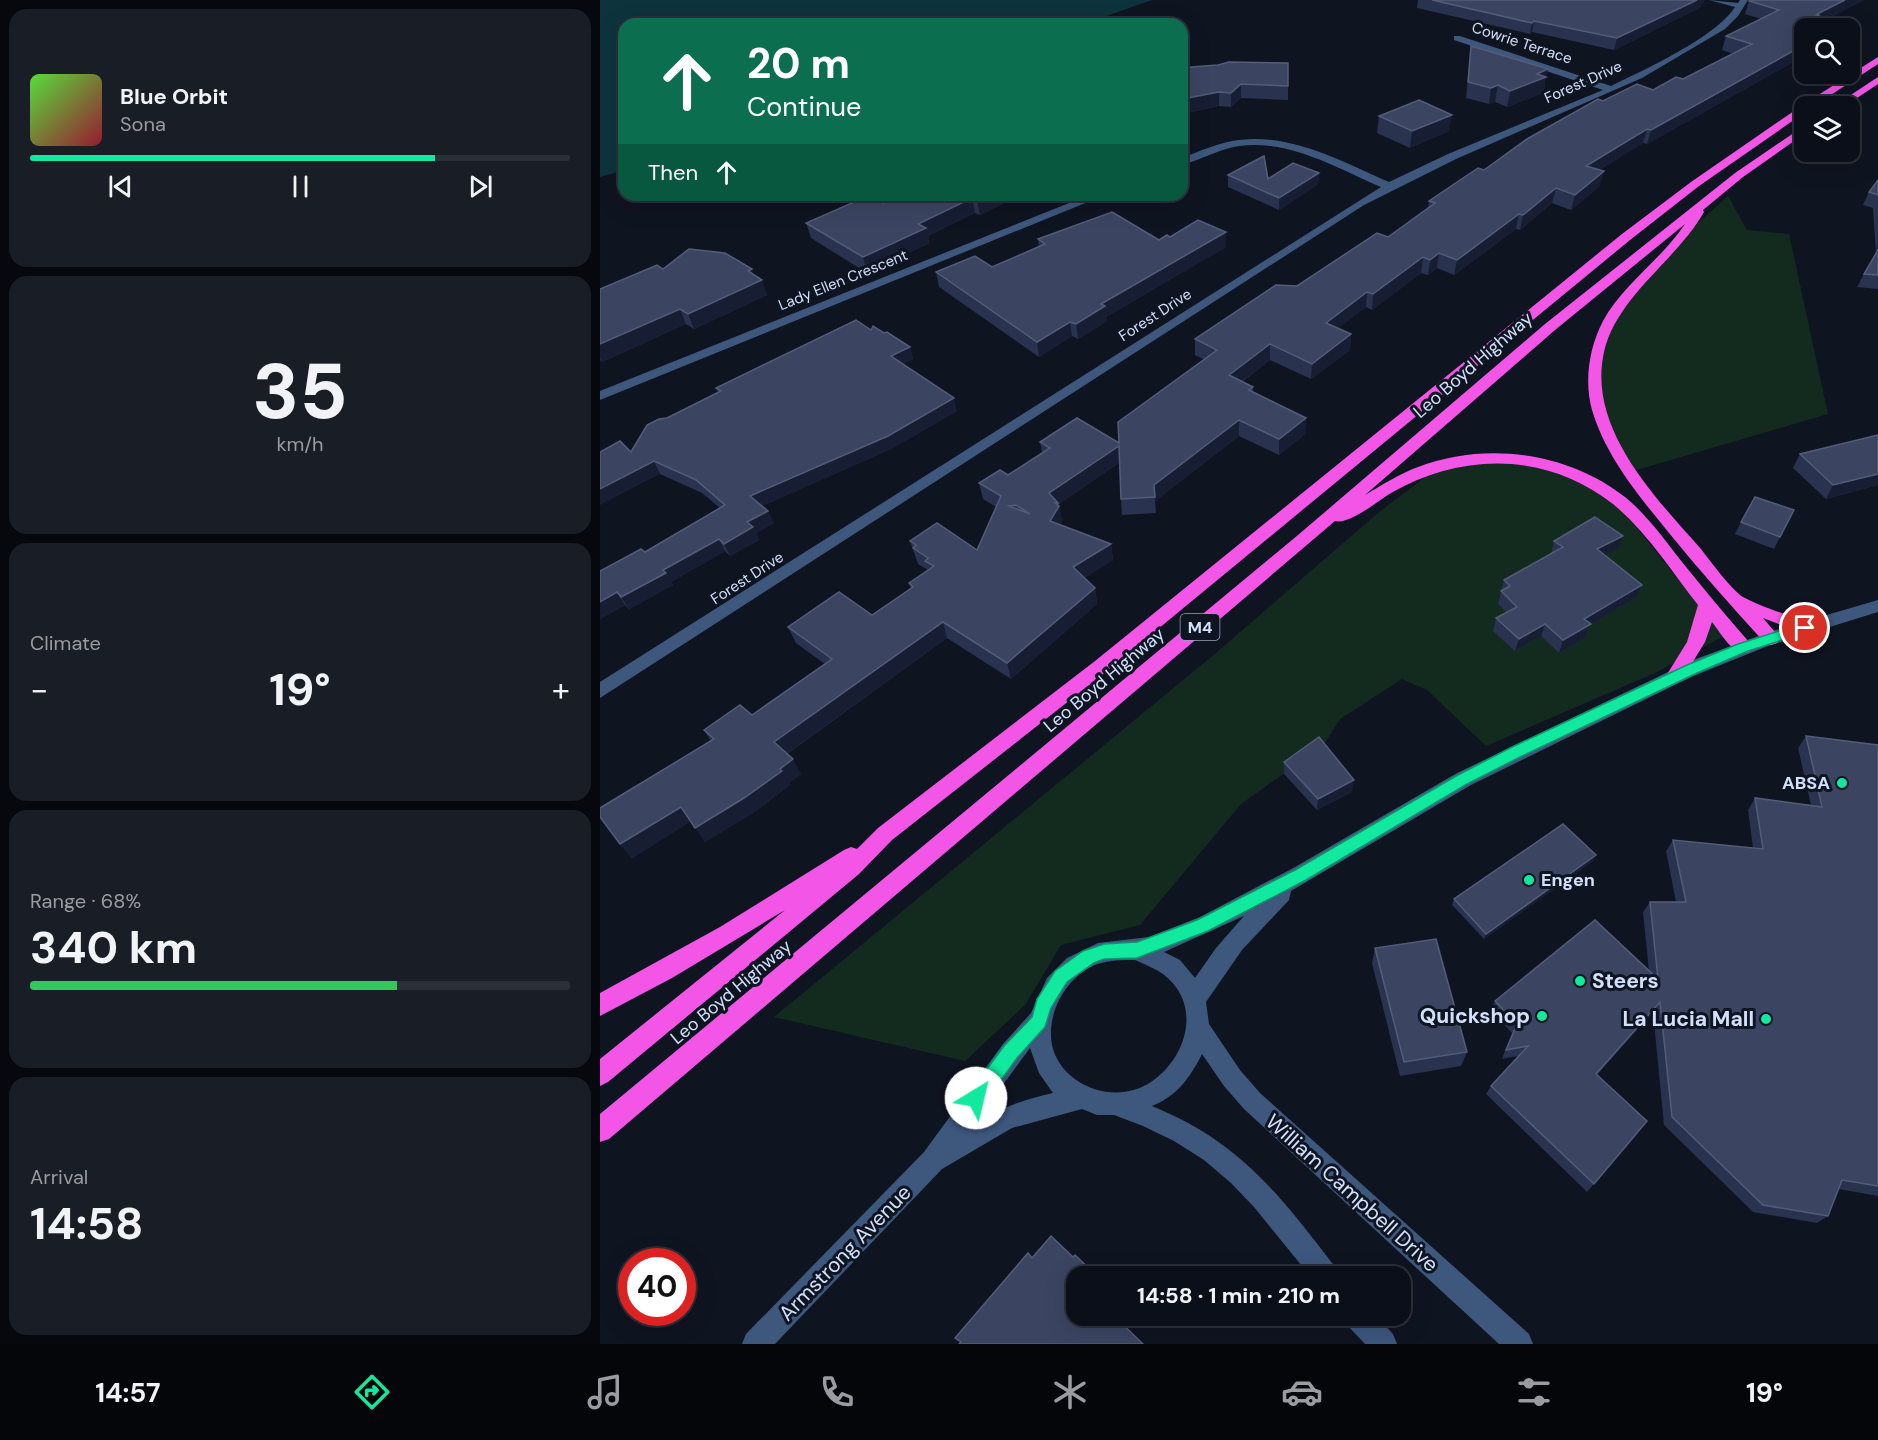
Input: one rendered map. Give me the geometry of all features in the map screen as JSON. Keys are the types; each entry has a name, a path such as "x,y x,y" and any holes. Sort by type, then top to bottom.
{"highway":[{"name":"Leo Boyd Highway","path":"1824,96 1878,60"},
{"path":"1854,96 1878,80"},
{"name":"Leo Boyd Highway","path":"600,1074 852,868 885,834 1119,651 1626,237 1695,184 1794,116"},
{"name":"Leo Boyd Highway","path":"600,1130 1304,539 1550,327 1701,205 1794,136"},
{"path":"1701,205 1687,233 1611,319 1597,357 1596,393 1607,433 1619,458 1639,486 1771,638"},
{"path":"1304,539 1388,488 1426,470 1471,459 1520,461 1572,474 1598,486 1618,500 1650,533 1743,647"},
{"path":"1736,600 1805,628"},
{"path":"1675,676 1695,648 1704,627 1707,605"},
{"path":"600,1005 650,980 739,928 885,834"}],"street":[{"path":"1713,0 1742,3"},
{"name":"Forest Drive","path":"600,692 1388,186 1611,89 1710,34 1728,22 1742,3"},
{"name":"Cowrie Terrace","path":"1457,38 1611,89"},
{"path":"1188,160 1217,148 1241,143 1263,142 1299,150 1388,186"},
{"name":"Lady Ellen Crescent","path":"600,396 1084,201"},
{"path":"1137,950 1159,957 1177,969 1196,998 1199,1029 1189,1059 1176,1077 1158,1091 1138,1100 1116,1104 1098,1103 1081,1098 1067,1090 1047,1066 1040,1044 1039,1021 1043,1005 1051,990 1074,965 1104,951 1137,950 1202,926 1300,875 1462,780 1675,676 1743,647 1878,606"},
{"path":"1196,998 1211,969 1241,934 1300,875"},
{"name":"Armstrong Avenue","path":"756,1344 933,1161 1011,1052 1039,1021"},
{"name":"William Campbell Drive","path":"1199,1029 1232,1078 1252,1101 1519,1344"},
{"name":"Armstrong Avenue","path":"933,1161 1004,1119 1022,1112 1081,1098"},
{"path":"1116,1104 1157,1119 1199,1143 1239,1172 1318,1266"},
{"path":"1367,1326 1383,1344"}],"shaded area":[{"path":"600,0 1152,0 1101,18 618,18 618,172 600,177"},
{"path":"1728,196 1747,230 1789,234 1828,414 1630,472 1604,428 1591,360 1629,286"},
{"path":"1487,460 1531,464 1583,479 1603,492 1628,517 1724,636 1655,673 1486,746 1427,690 1402,679 1340,719 1323,746 1241,804 1140,925 1061,945 1025,1005 965,1061 774,1017 1216,653 1378,513 1428,475 1454,463"}],"building":[{"path":"1432,0 1697,0 1617,38 1534,21 1532,23"},
{"path":"1845,0 1817,14 1819,15 1816,16 1822,18 1794,18 1794,51 1651,130 1647,129 1586,166 1604,171 1575,195 1556,188 1523,215 1519,214 1457,260 1439,253 1430,260 1423,257 1373,294 1367,292 1326,323 1351,334 1312,364 1270,344 1229,375 1253,387 1249,390 1306,418 1279,439 1239,420 1154,485 1155,497 1121,499 1119,446 1049,493 1059,506 1050,521 1111,544 1073,567 1095,588 1007,663 943,622 774,742 793,759 780,769 782,771 695,828 681,807 620,844 600,817 600,808 714,739 704,730 740,705 752,715 832,659 788,627 839,592 872,615 913,587 909,583 934,566 925,561 928,558 913,548 916,545 910,541 937,523 977,550 1001,496 979,483 1000,470 1008,475 1050,448 1040,442 1077,418 1119,443 1118,422 1217,350 1195,339 1276,285 1297,286 1377,233 1388,237 1435,203 1429,201 1478,168 1484,170 1527,139 1598,99 1603,101 1637,84 1653,90 1676,77 1683,79 1752,44 1726,36 1779,10 1749,1","holes":["1016,505 1030,514 1009,506"]},
{"path":"1471,46 1548,69 1537,74 1546,77 1510,91 1498,85 1491,88 1468,82"},
{"path":"1229,62 1288,63 1288,86 1241,84 1231,93 1219,92 1188,98 1188,68"},
{"path":"1419,100 1452,115 1412,131 1379,116"},
{"path":"1264,156 1268,179 1293,163 1319,173 1279,198 1228,175"},
{"path":"1878,180 1878,195 1869,192"},
{"path":"856,201 883,203 887,201 966,201 918,224 926,228 863,257 806,223"},
{"path":"1112,212 1159,240 1167,235 1170,237 1198,220 1226,232 1101,304 1105,306 1076,324 1070,322 1037,342 936,272 975,256 992,267 1045,244 1038,239"},
{"path":"689,249 725,253 752,269 748,271 762,280 688,314 680,309 600,344 600,289 657,265 663,269"},
{"path":"1878,250 1878,275 1864,274"},
{"path":"856,320 871,330 873,326 884,333 887,332 910,347 891,356 954,398 888,436 750,496 768,511 747,522 753,527 724,544 719,539 663,570 666,573 621,597 617,592 600,602 600,571 641,549 645,552 725,505 696,480 654,461 600,489 600,452 620,441 631,452 647,425 667,418 721,391 716,388"},
{"path":"1878,435 1878,474 1833,485 1800,454"},
{"path":"1755,497 1794,510 1780,537 1741,522"},
{"path":"1595,517 1623,536 1597,549 1642,585 1584,619 1591,624 1563,640 1545,624 1519,639 1496,618 1517,607 1501,591 1510,586 1504,580 1563,547 1554,541"},
{"name":"La Lucia Mall","path":"1806,736 1878,745 1878,1186 1842,1180 1828,1216 1763,1205 1672,1117 1660,1002 1596,1074 1647,1121 1594,1184 1491,1086 1528,1046 1506,1050 1517,1024 1495,1001 1595,920 1658,979 1650,902 1686,902 1673,840 1763,849 1755,798 1822,807"},
{"path":"1319,737 1354,780 1318,799 1284,762"},
{"path":"1563,824 1596,855 1486,934 1454,899"},
{"path":"1436,939 1467,1052 1404,1062 1375,948"},
{"path":"1051,1236 1073,1257 1075,1255 1087,1266 1066,1266 1066,1326 1124,1326 1143,1344 959,1344 961,1342 955,1338 1028,1253 1032,1258"}],"place":[{"name":"ABSA","path":"1842,783"},
{"name":"Engen","path":"1529,880"},
{"name":"Steers","path":"1580,981"},
{"name":"Quickshop","path":"1542,1016"},
{"name":"La Lucia Mall","path":"1766,1019"}],"route":[{"path":"976,1098 1011,1052 1039,1021 1043,1005 1051,990 1061,976 1074,965 1104,951 1137,950 1202,926 1248,904 1462,780 1517,752 1675,676 1743,647 1805,628"}]}
